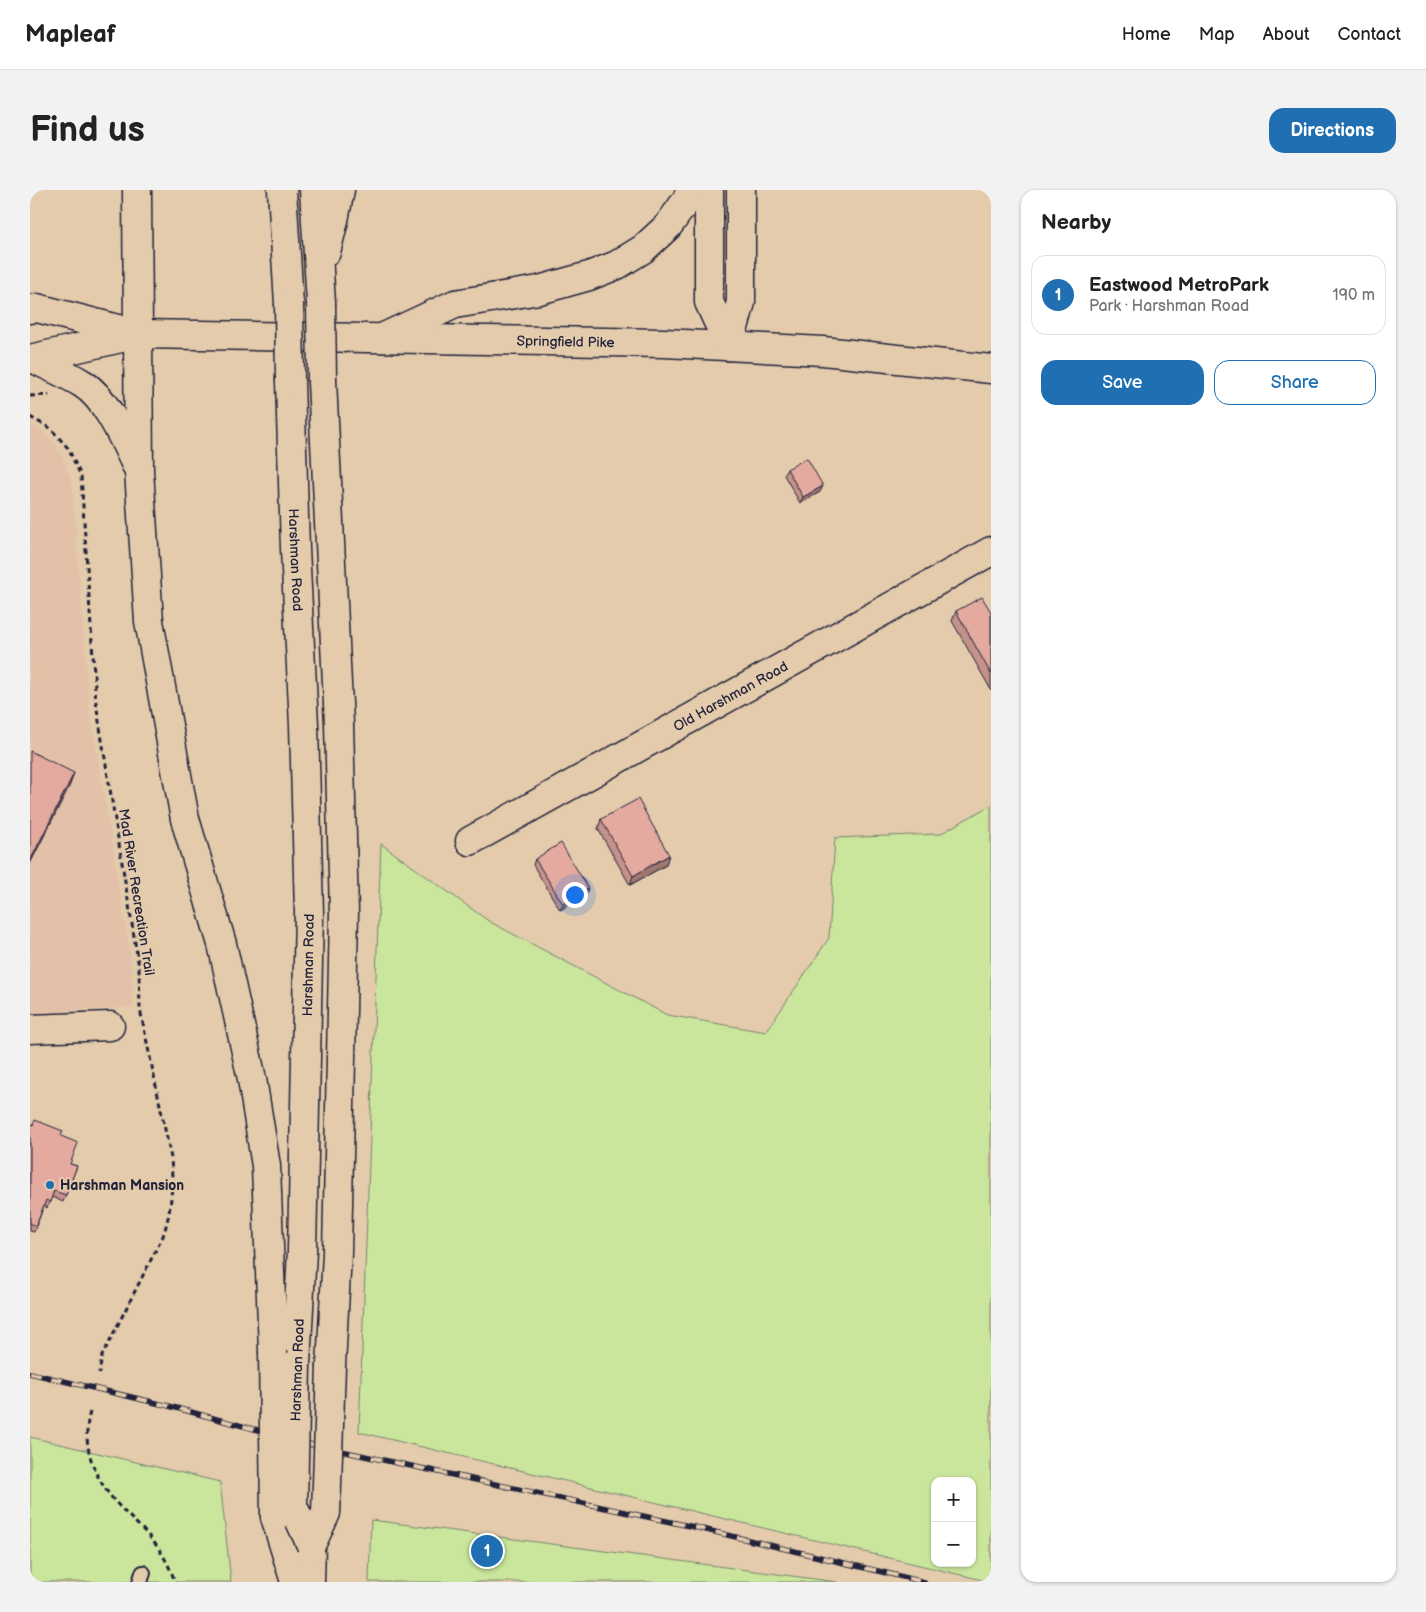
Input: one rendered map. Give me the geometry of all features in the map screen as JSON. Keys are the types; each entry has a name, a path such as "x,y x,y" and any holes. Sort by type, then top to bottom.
{"main road":[{"path":"137,190 139,471 149,621 185,818 222,944 252,1079 266,1166 275,1517 295,1582"},
{"name":"Harshman Road","path":"282,190 289,304 290,381 304,725 309,913 302,1251 296,1364 293,1506 311,1545"},
{"path":"314,190 320,273"},
{"path":"320,273 340,190"},
{"path":"382,338 455,304 539,290 589,276 617,265 643,249 668,226 691,190"},
{"path":"709,190 709,302 729,346"},
{"path":"729,346 741,302 741,190"},
{"name":"Harshman Road","path":"310,1582 311,1545 326,1513 337,1253 344,913 339,724 322,381 320,273"},
{"name":"Springfield Pike","path":"30,308 37,308 138,334 664,343 824,351 991,369"},
{"name":"Springfield Pike","path":"32,359 138,334"},
{"path":"32,359 84,385 98,398 116,423 139,471"},
{"name":"Old Harshman Road","path":"470,841 991,551"},
{"path":"30,1028 110,1026"}],"path":[{"name":"Mad River Recreation Trail","path":"30,416 50,428 68,448 80,476 96,703 139,967 140,1009 171,1158 173,1182 172,1204 163,1236 102,1356 99,1374"},
{"path":"90,1412 86,1434 89,1454 94,1469 113,1499 152,1539 162,1553 175,1582"}],"shaded area":[{"path":"30,424 39,428 54,442 64,461 72,483 89,704 132,966 133,1007 30,1014"}],"green space":[{"path":"991,805 991,1582 359,1432 381,844 490,922 667,1015 766,1032 829,938 835,838 940,834"},
{"path":"30,1437 220,1482 231,1582 30,1582"},
{"path":"371,1520 837,1582 369,1582"}],"building":[{"path":"807,458 823,486 803,497 787,469"},
{"path":"982,597 991,612 991,674 956,611"},
{"path":"30,751 74,773 30,861"},
{"path":"638,799 669,855 633,876 601,819"},
{"path":"561,843 588,888 563,904 535,859"},
{"name":"Harshman Mansion","path":"35,1120 63,1131 61,1136 78,1143 70,1164 77,1166 66,1195 54,1191 50,1202 46,1200 36,1226 30,1223 30,1124 33,1125"}],"railway":[{"path":"30,1373 169,1406 309,1444 694,1527 924,1582"}],"place":[{"name":"Harshman Mansion","path":"50,1185"},
{"name":"Eastwood MetroPark","path":"487,1551"}]}
